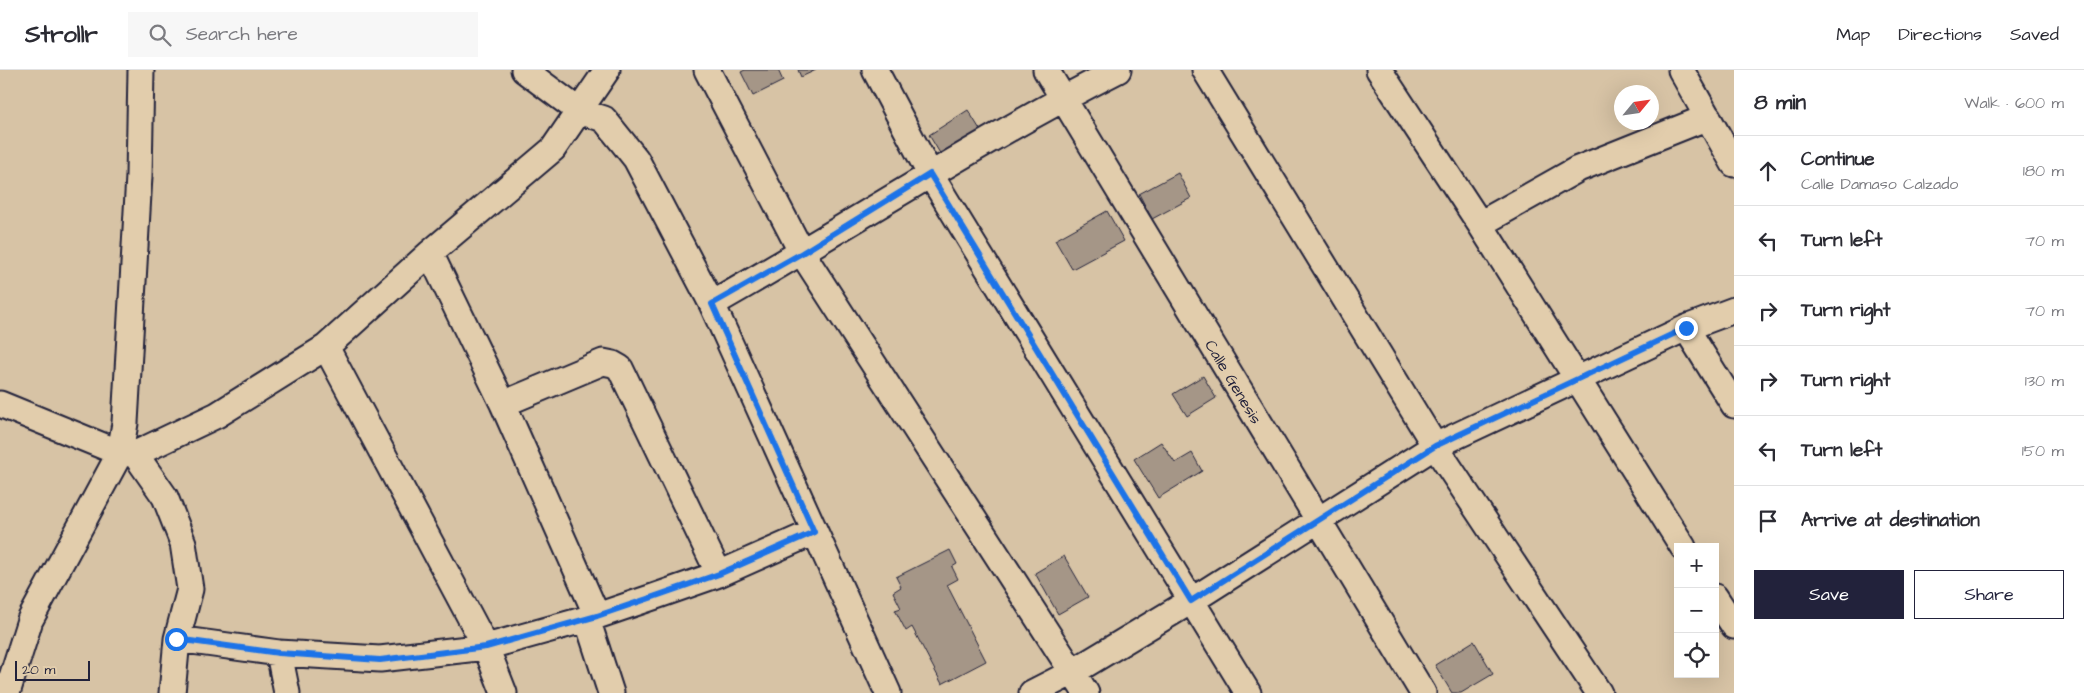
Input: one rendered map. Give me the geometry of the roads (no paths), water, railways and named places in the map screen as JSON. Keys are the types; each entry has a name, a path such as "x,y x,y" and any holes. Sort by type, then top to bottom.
{"street":[{"path":"7,693 30,620 128,453 125,423 139,176 141,70"},
{"path":"524,70 579,111 604,119 636,159 712,304 888,693"},
{"path":"128,453 217,415 326,347 430,253 552,149 608,70"},
{"path":"707,70 802,253 1086,693"},
{"path":"875,70 930,174 1248,693"},
{"name":"Calle Genesis","path":"1046,70 1423,693"},
{"path":"712,304 802,253 930,174 1062,98 1118,70"},
{"path":"1205,70 1435,446 1599,693"},
{"path":"1379,70 1480,224 1576,380 1680,543"},
{"path":"1681,70 1734,164"},
{"path":"1480,224 1578,169 1708,117"},
{"path":"430,253 503,404 592,618 611,693"},
{"path":"1032,693 1073,672 1191,601 1435,446 1686,328 1734,310"},
{"path":"1686,328 1734,405"},
{"path":"326,347 486,647 504,693"},
{"path":"503,404 603,362 620,368 719,574"},
{"path":"0,404 128,453 165,498 183,543 190,589 176,639 172,693"},
{"path":"176,639 279,653 380,660 486,647 592,618 719,574 814,532"},
{"path":"1719,603 1734,626"},
{"path":"279,653 287,693"}]}
